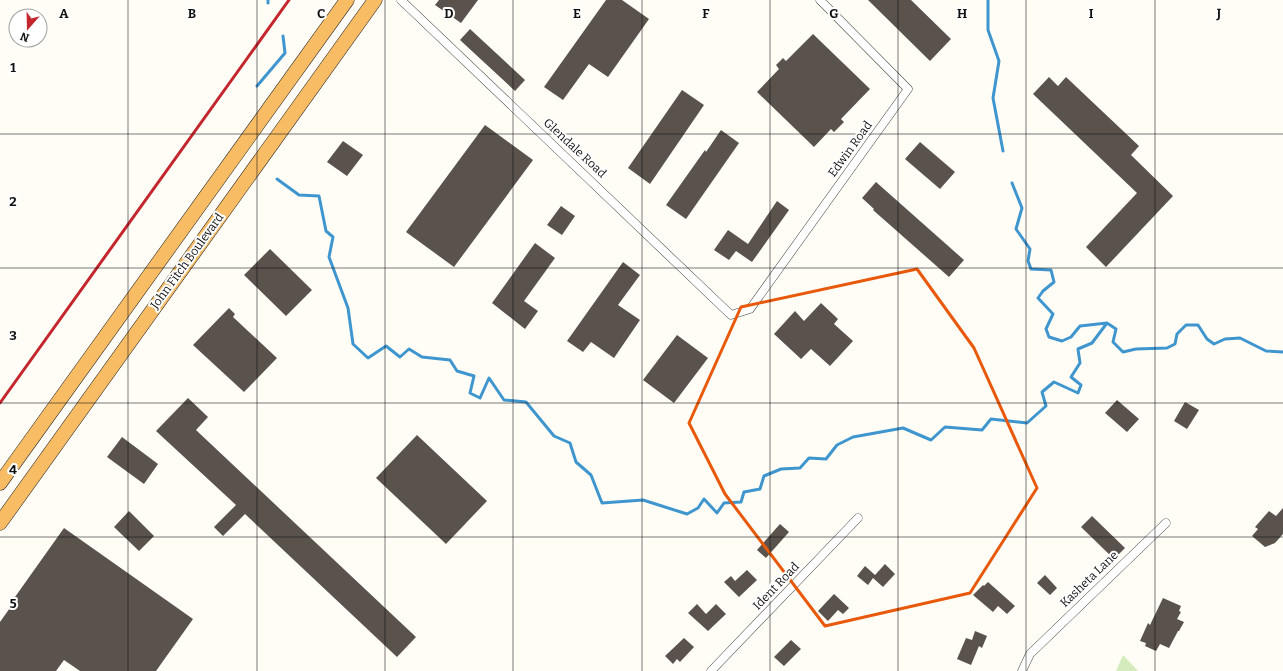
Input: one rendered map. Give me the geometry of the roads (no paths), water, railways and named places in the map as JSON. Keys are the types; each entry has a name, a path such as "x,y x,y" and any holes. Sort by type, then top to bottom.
{"highway":[{"name":"John Fitch Boulevard","path":"0,483 346,0"},
{"name":"John Fitch Boulevard","path":"0,523 375,0"}],"street":[{"name":"Glendale Road","path":"401,0 731,315"},
{"name":"Edwin Road","path":"731,315 750,309 908,89 820,0"},
{"name":"Ident Road","path":"711,671 858,518"},
{"name":"Kasheta Lane","path":"1022,671 1030,654 1166,523"}],"waterway":[{"path":"988,0 988,30 999,61 993,98 1003,151"},
{"path":"257,86 285,53 283,36"},
{"path":"277,179 299,195 319,196 326,231 333,237 329,257 348,308 353,344 368,358 386,346 400,357 409,349 422,357 450,360 457,371 474,376 470,393 480,398 489,378 504,400 526,402 554,436 570,443 576,462 591,475 602,503 643,500 687,514 698,508 704,499 717,513 724,503 741,502 744,492 760,489 764,476 781,469 800,468 809,458 826,459 837,445 853,437 903,428 931,440 945,427 982,430 991,419 1027,423 1046,406 1042,392 1054,382 1078,393 1081,385 1071,377 1080,363 1078,349 1092,343 1107,323"},
{"path":"1012,183 1022,208 1016,229 1030,249 1028,261 1031,269 1051,270 1054,282 1043,291 1038,298 1053,314 1046,329 1049,337 1062,341 1071,337 1080,326 1107,323"},
{"path":"1107,323 1116,329 1113,342 1123,352 1136,349 1167,348 1175,344 1177,334 1186,325 1198,325 1207,339 1214,344 1225,339 1240,338 1266,351 1283,352"}],"railway":[{"path":"0,403 289,0"}]}
